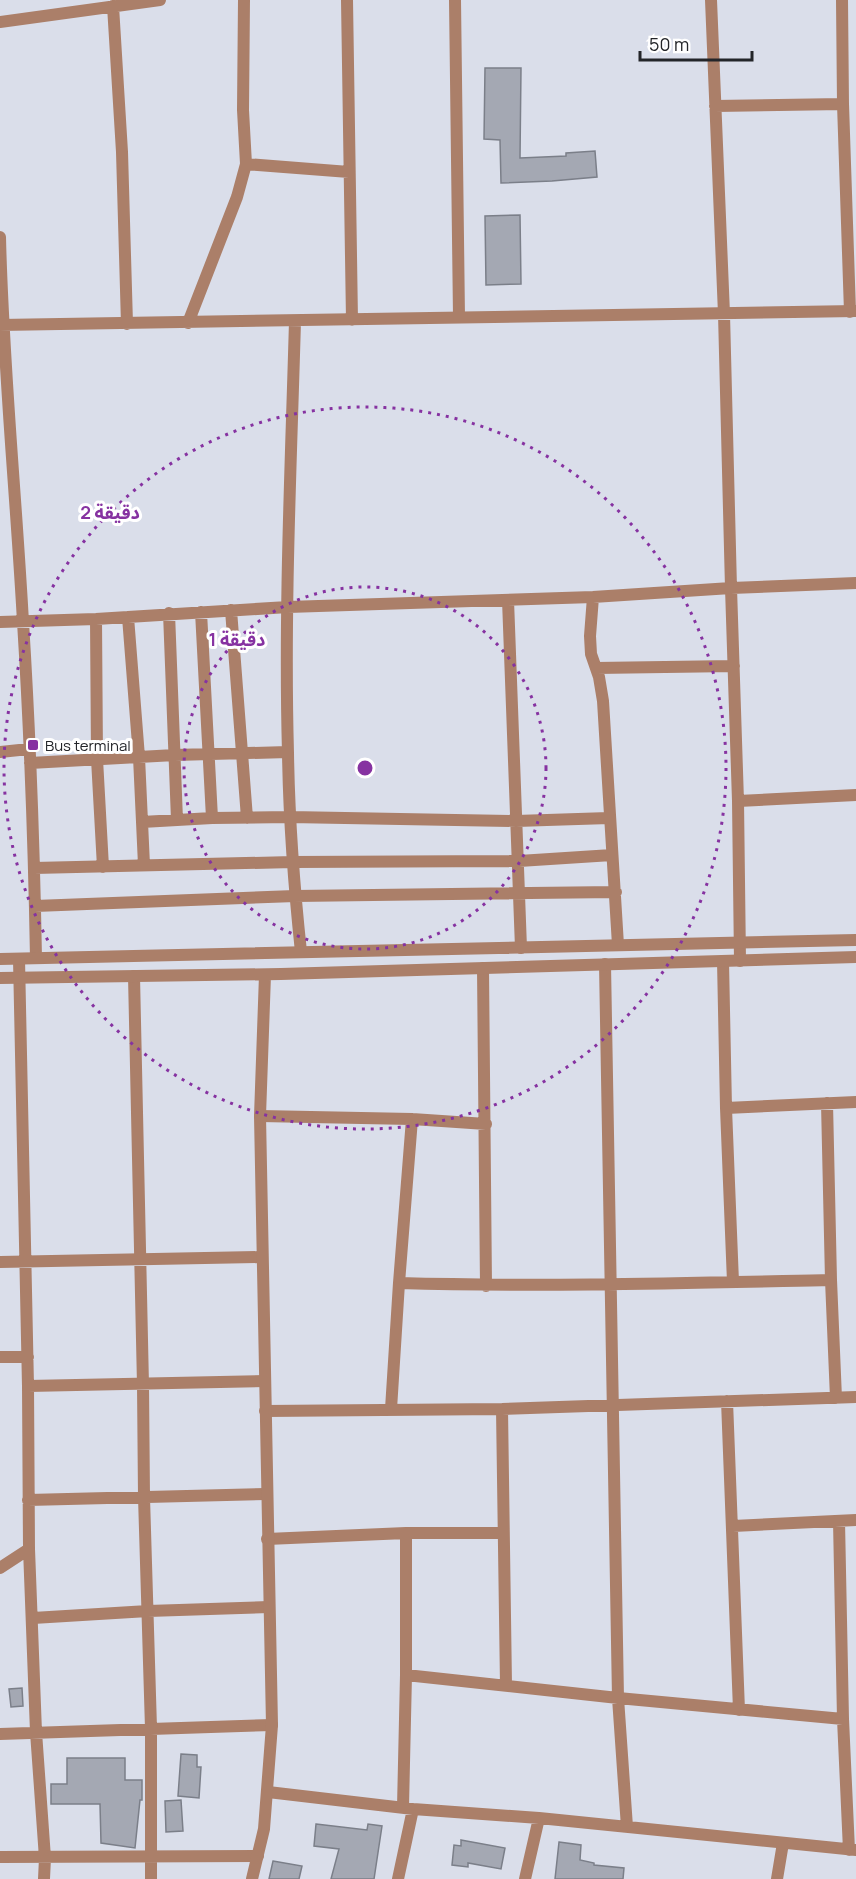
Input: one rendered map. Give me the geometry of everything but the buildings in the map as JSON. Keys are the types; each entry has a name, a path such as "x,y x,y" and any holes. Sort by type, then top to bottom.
{"street":[{"path":"0,22 61,6 113,6 160,0"},
{"path":"188,323 237,197 246,164 243,110 244,0"},
{"path":"347,0 352,320"},
{"path":"455,0 459,317"},
{"path":"711,0 724,314 730,588 738,801 740,961"},
{"path":"1,325 853,312 843,104 842,0"},
{"path":"113,6 122,152 127,324"},
{"path":"715,106 843,104"},
{"path":"246,164 349,172"},
{"path":"0,237 1,325 23,622 36,958"},
{"path":"295,321 288,607 288,752 295,896 301,952"},
{"path":"0,622 96,619 288,607 593,597 856,583"},
{"path":"593,597 591,654 603,701 618,945"},
{"path":"508,600 521,948"},
{"path":"231,610 247,818"},
{"path":"201,612 212,818"},
{"path":"169,613 177,820"},
{"path":"128,617 139,757 144,865"},
{"path":"96,619 97,759 103,867"},
{"path":"596,668 734,666"},
{"path":"0,752 29,749"},
{"path":"30,763 175,755 288,752"},
{"path":"738,801 856,795"},
{"path":"142,822 290,817 516,821 609,818"},
{"path":"34,868 293,862 519,861 612,855"},
{"path":"35,906 295,896 616,892"},
{"path":"0,959 856,940"},
{"path":"281,953 281,974"},
{"path":"0,978 265,975 856,957"},
{"path":"20,959 28,1356 29,1549 36,1731 45,1858 44,1879"},
{"path":"723,962 733,1282"},
{"path":"605,964 618,1698 627,1827"},
{"path":"483,968 486,1286"},
{"path":"252,1879 264,1829 272,1725 260,1116 265,975"},
{"path":"134,976 144,1385 144,1497 152,1728 151,1879"},
{"path":"726,1108 856,1102"},
{"path":"827,1103 836,1398"},
{"path":"260,1116 412,1119 486,1124"},
{"path":"391,1409 412,1119"},
{"path":"0,1262 262,1257"},
{"path":"399,1283 486,1286 831,1280"},
{"path":"0,1357 28,1356"},
{"path":"28,1386 265,1381"},
{"path":"265,1411 502,1409 856,1397"},
{"path":"728,1401 739,1710"},
{"path":"502,1409 506,1685"},
{"path":"28,1500 266,1494"},
{"path":"733,1526 856,1520"},
{"path":"268,1792 408,1808 539,1818 853,1850 843,1719 839,1521"},
{"path":"267,1539 406,1533 503,1533"},
{"path":"398,1879 408,1808 406,1533"},
{"path":"0,1568 29,1549"},
{"path":"33,1618 269,1607"},
{"path":"406,1675 843,1719"},
{"path":"0,1734 36,1731 272,1725"},
{"path":"525,1879 539,1818"},
{"path":"777,1879 783,1843"},
{"path":"0,1857 258,1856"}],"place":[{"name":"Bus terminal","path":"33,745"}]}
